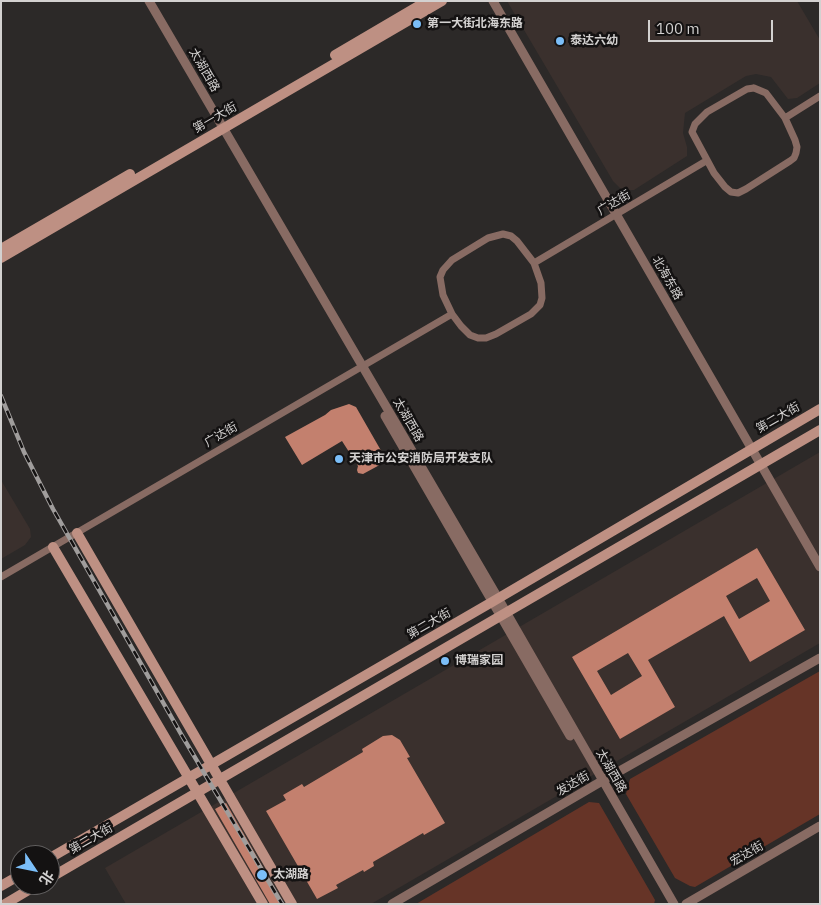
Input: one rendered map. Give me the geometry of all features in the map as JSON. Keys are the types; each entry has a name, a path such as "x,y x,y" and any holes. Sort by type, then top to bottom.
{"main road":[{"name":"第一大街","path":"1,258 426,1"},
{"name":"第一大街","path":"1,249 442,1"},
{"name":"第二大街","path":"60,852 495,600 820,408"},
{"name":"第二大街","path":"60,872 820,430"},
{"path":"77,533 292,904"},
{"path":"53,547 263,904"},
{"path":"5,904 20,895"}],"street":[{"name":"太湖西路","path":"143,1 219,127 600,782 674,904"},
{"name":"太湖西路","path":"150,1 219,127"},
{"name":"北海东路","path":"493,1 820,567"},
{"path":"754,88 766,93 785,118 797,147 794,158 746,189 738,192 731,192 718,179 706,162 692,132 695,124 707,112 747,89 754,88"},
{"path":"785,118 820,96"},
{"name":"广达街","path":"534,263 706,162"},
{"path":"503,234 511,236 517,241 534,263 541,283 542,298 540,305 530,314 486,338 478,338 470,334 452,314 443,294 440,277 446,265 452,260 488,238 503,234"},
{"name":"广达街","path":"1,577 452,314"},
{"name":"发达街","path":"392,904 600,782 820,658"},
{"name":"宏达街","path":"686,904 820,826"}],"shaded area":[{"path":"507,1 797,1 820,40 820,83 797,98 788,99 771,77 756,74 746,76 685,113 683,133 687,147 687,156 634,190 622,190 613,181"},
{"path":"820,452 820,643 371,904 126,904 105,868"},
{"path":"1,480 30,529 31,537 25,545 1,559"},
{"path":"820,671 820,814 695,887 675,878 626,794 630,779"},
{"path":"589,802 599,803 655,900 654,904 416,904"}],"building":[{"path":"349,404 356,407 387,461 363,474 358,473 358,466 342,441 302,465 285,437 331,410"},
{"path":"757,548 805,630 750,662 724,616 648,660 675,707 620,739 572,657","holes":["757,578 770,601 739,619 726,596","628,653 642,676 611,695 597,671"]},
{"path":"392,735 400,740 410,757 407,758 445,823 424,835 423,833 373,862 374,866 336,885 338,888 317,899 266,811 286,800 283,795 302,784 304,787 363,752 362,749 383,736"},
{"name":"太湖路","path":"226,803 284,904 270,904 215,809"}],"railway":[{"path":"1,396 24,452 53,509 181,734 282,904"}],"place":[{"name":"第一大街北海东路","path":"417,24"},
{"name":"泰达六幼","path":"560,41"},
{"name":"天津市公安消防局开发支队","path":"339,459"},
{"name":"博瑞家园","path":"445,661"},
{"name":"太湖路","path":"262,875"}]}
